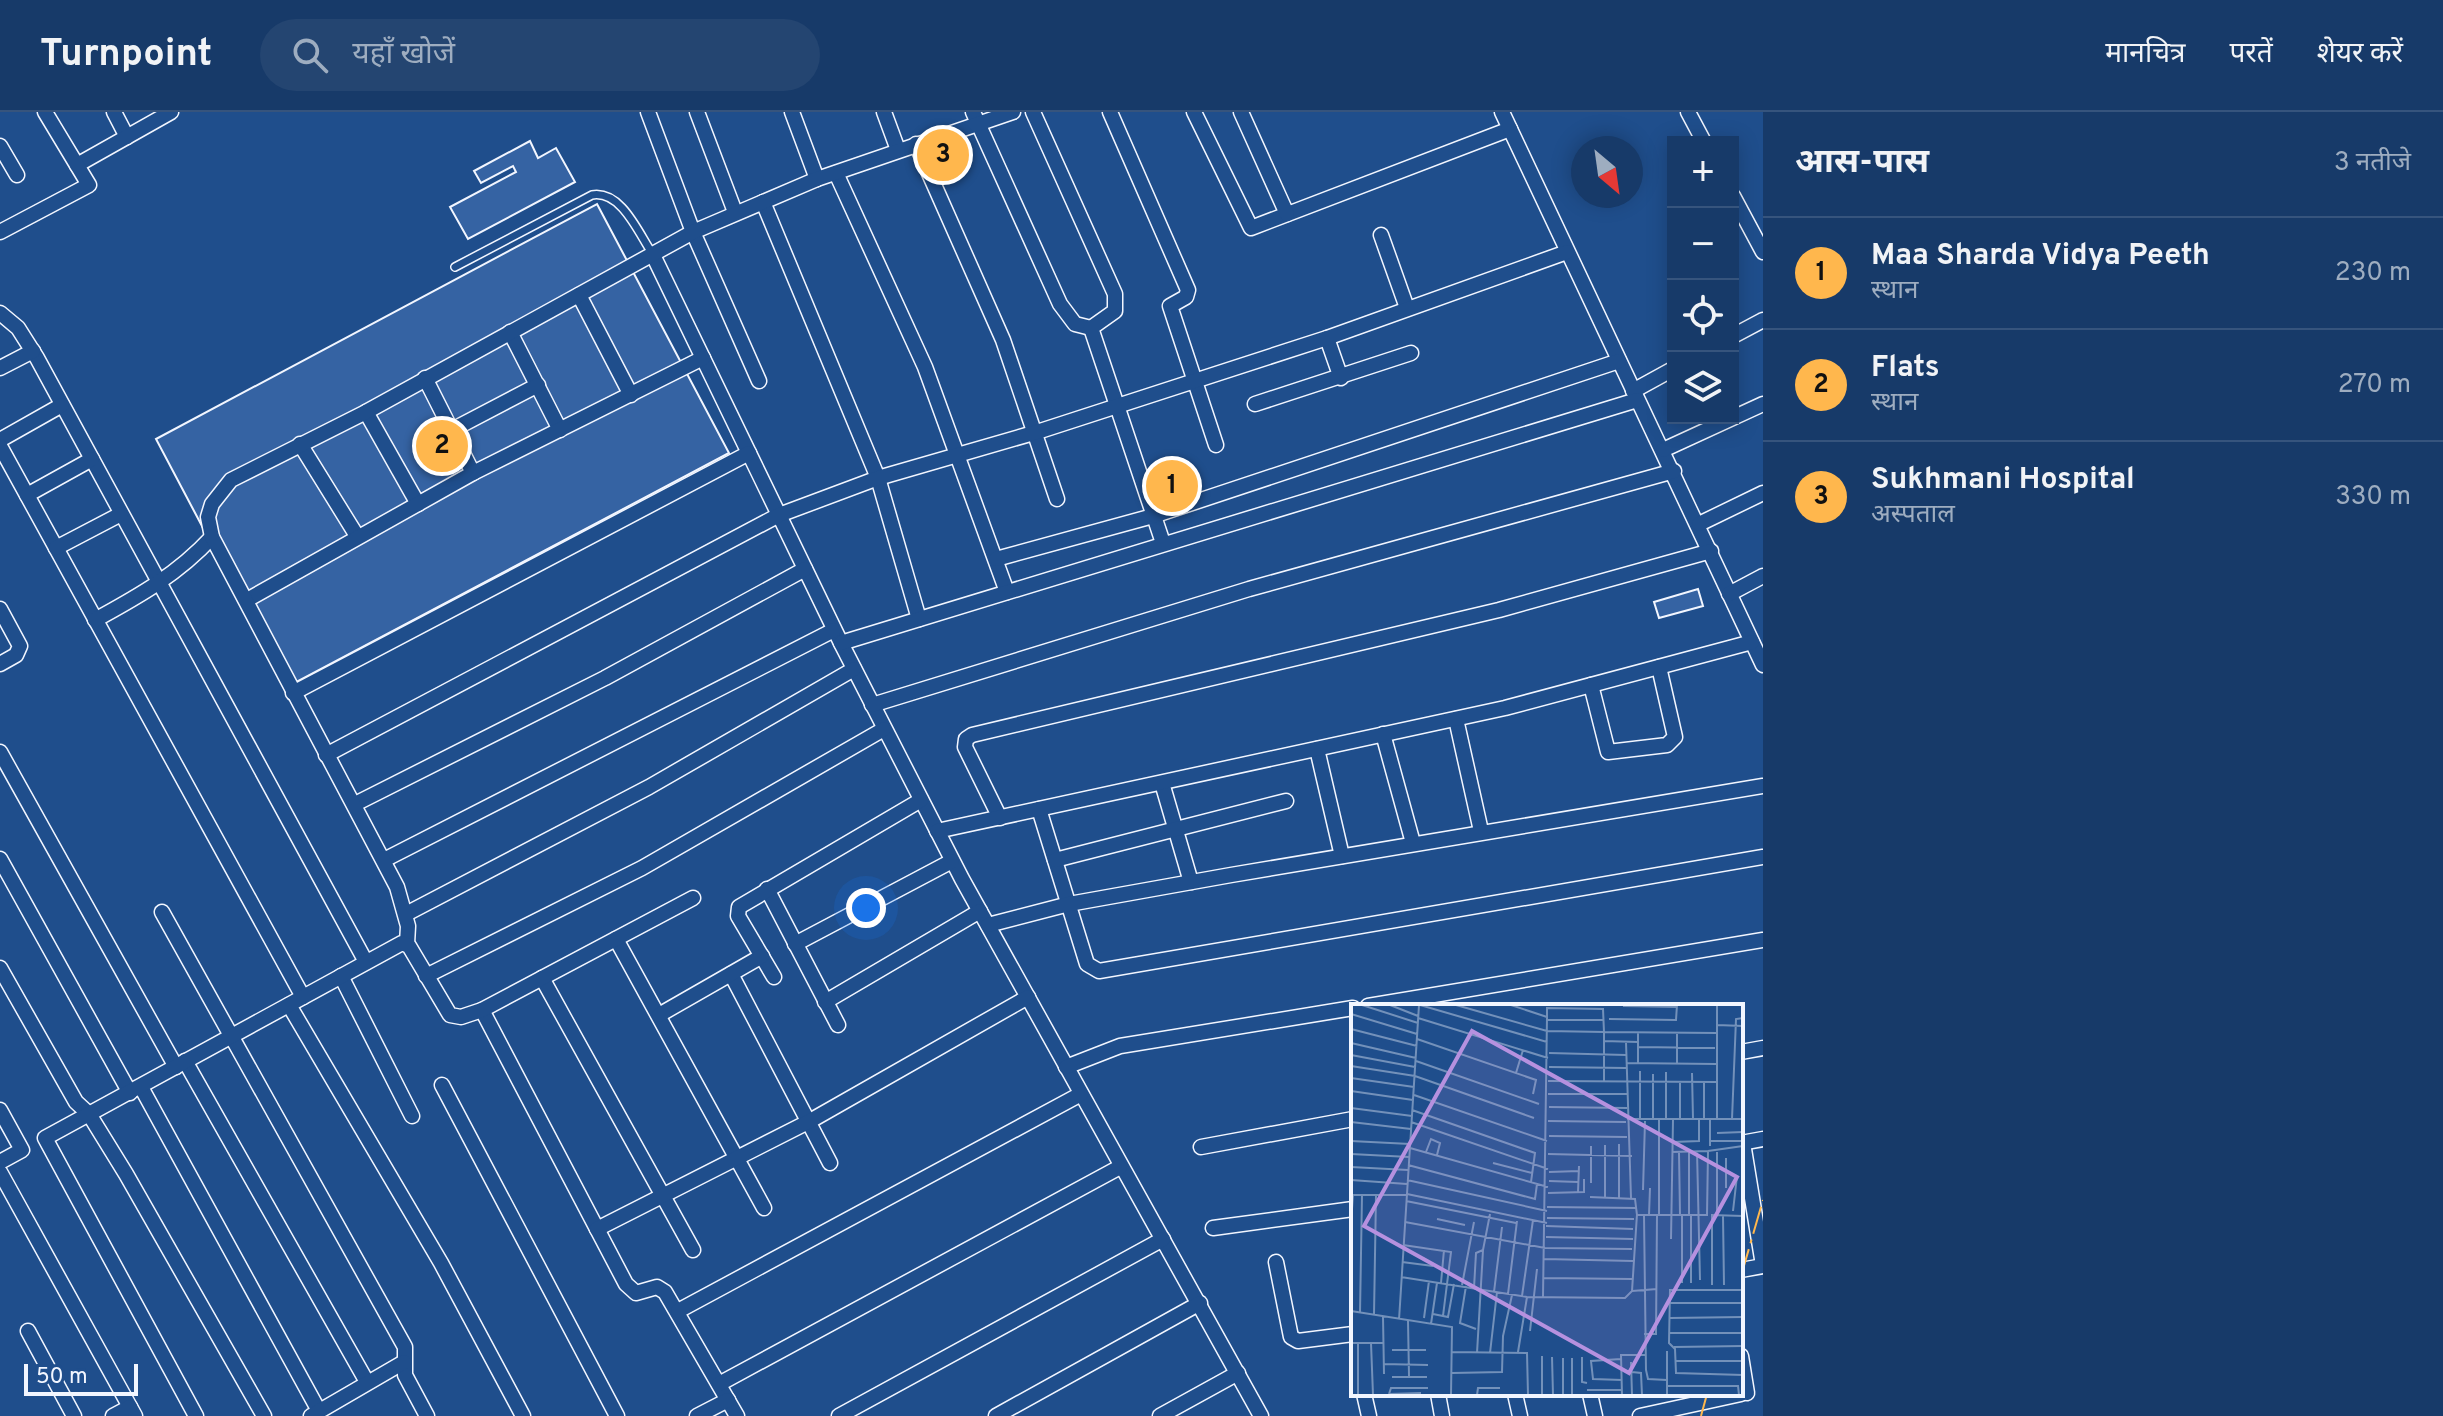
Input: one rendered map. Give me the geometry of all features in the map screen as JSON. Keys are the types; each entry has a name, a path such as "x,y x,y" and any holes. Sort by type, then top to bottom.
{"street":[{"path":"0,232 89,185 45,112"},
{"path":"114,112 127,137"},
{"path":"77,165 171,112"},
{"path":"648,112 693,232 759,381"},
{"path":"697,112 735,212"},
{"path":"792,112 817,179"},
{"path":"884,112 898,150"},
{"path":"693,898 482,1010 461,1017 450,1015 407,944 406,914 384,860 212,537 208,517 222,490 252,468 366,412 693,232 817,179 916,144 975,117 1013,112"},
{"path":"975,117 1060,304 1075,324 1091,328 1115,311 1115,294 1033,112"},
{"path":"1110,112 1188,290 1186,297 1170,306 1216,445"},
{"path":"1194,112 1247,226 1255,228 1510,129"},
{"path":"1241,112 1287,214"},
{"path":"1502,112 1763,664"},
{"path":"1688,112 1701,136"},
{"path":"916,144 1003,340 1037,432 1057,499"},
{"path":"0,146 17,175"},
{"path":"836,173 925,367 1007,592"},
{"path":"763,202 878,478 919,619"},
{"path":"1739,207 1763,252"},
{"path":"1381,235 1407,308"},
{"path":"326,755 779,515 878,478 1037,432 1327,338 1567,252"},
{"path":"653,255 854,669 952,861 1261,1416"},
{"path":"579,295 631,395"},
{"path":"0,313 18,328 33,351 366,962"},
{"path":"1739,333 1763,320"},
{"path":"1091,328 1163,543"},
{"path":"510,332 560,430"},
{"path":"1327,338 1341,378"},
{"path":"0,368 33,351"},
{"path":"1255,404 1411,353"},
{"path":"247,600 473,473 703,358"},
{"path":"996,559 1153,516 1619,361"},
{"path":"384,860 838,636 919,619 1635,395 1667,373"},
{"path":"425,378 473,473"},
{"path":"452,430 538,385"},
{"path":"1663,450 1763,404"},
{"path":"0,440 62,405"},
{"path":"366,412 418,504"},
{"path":"300,444 357,536"},
{"path":"0,446 303,997"},
{"path":"293,693 749,453"},
{"path":"27,495 92,459"},
{"path":"872,705 1249,589 1674,471"},
{"path":"1699,524 1763,493"},
{"path":"56,548 121,514"},
{"path":"95,620 159,585 187,564 212,537"},
{"path":"1000,818 965,747 966,739 972,735 1499,610 1711,551"},
{"path":"355,804 605,678 805,569"},
{"path":"1729,594 1763,576"},
{"path":"0,609 20,646 16,655 0,664"},
{"path":"937,831 1456,719 1752,642"},
{"path":"1591,685 1608,752 1667,745 1675,737 1659,667"},
{"path":"406,914 649,787 854,669"},
{"path":"1456,719 1481,831"},
{"path":"426,976 642,868 884,729"},
{"path":"1383,734 1413,843"},
{"path":"1317,749 1342,856"},
{"path":"0,752 367,1382"},
{"path":"1162,783 1191,882"},
{"path":"988,925 1069,904 1191,882 1763,786"},
{"path":"774,977 737,912 746,901 921,800"},
{"path":"1055,860 1286,801"},
{"path":"1039,809 1087,964 1099,971 1763,857"},
{"path":"0,859 136,1090 315,1414 404,1362"},
{"path":"795,944 952,861"},
{"path":"767,889 838,1025"},
{"path":"825,1002 980,911"},
{"path":"162,912 405,1347 405,1375 424,1415"},
{"path":"616,939 764,1208"},
{"path":"1380,1004 1763,940"},
{"path":"0,1162 366,962 407,944"},
{"path":"659,1015 762,956"},
{"path":"0,968 76,1102 89,1114 264,1416"},
{"path":"731,974 830,1163"},
{"path":"341,976 412,1116"},
{"path":"542,978 693,1250"},
{"path":"597,1229 810,1121 1028,997"},
{"path":"289,1005 441,1263 523,1416"},
{"path":"1066,1067 1120,1046 1351,1008"},
{"path":"482,1010 631,1290 641,1293 660,1287 678,1311 737,1416"},
{"path":"1743,1052 1763,1048"},
{"path":"442,1085 617,1416"},
{"path":"678,1311 1081,1094"},
{"path":"0,1110 22,1150"},
{"path":"1201,1147 1351,1119"},
{"path":"45,1138 196,1416"},
{"path":"1743,1143 1763,1139"},
{"path":"1743,1149 1763,1265 1743,1270"},
{"path":"719,1384 1120,1167"},
{"path":"0,1172 133,1411 113,1416"},
{"path":"1213,1228 1351,1209"},
{"path":"839,1416 1163,1239"},
{"path":"1276,1262 1291,1337 1298,1341 1351,1338"},
{"path":"996,1416 1200,1303"},
{"path":"28,1331 74,1416"},
{"path":"1160,1416 1238,1373"},
{"path":"1743,1394 1763,1389"},
{"path":"1364,1396 1369,1416"},
{"path":"1438,1396 1442,1416"},
{"path":"1515,1396 1520,1416"},
{"path":"1590,1396 1595,1416"},
{"path":"1668,1396 1670,1409"},
{"path":"1640,1416 1733,1396"},
{"path":"697,1416 728,1400"}],"lane":[{"path":"455,267 603,193 615,200 653,255"}],"building":[{"path":"953,140 959,157 929,168 923,151"},
{"path":"530,141 538,158 556,148 575,182 468,239 450,207 516,172 513,166 481,183 474,171"},
{"path":"597,204 729,453 287,687 156,439"},
{"path":"1191,465 1200,494 1152,508 1144,478"},
{"path":"1698,589 1703,606 1659,618 1654,602"}],"power":[{"path":"1743,1269 1763,1200"},
{"path":"1701,1416 1706,1396"}],"place":[{"name":"Sukhmani Hospital","path":"943,155"},
{"name":"Flats","path":"442,446"},
{"name":"Maa Sharda Vidya Peeth","path":"1172,486"}]}
